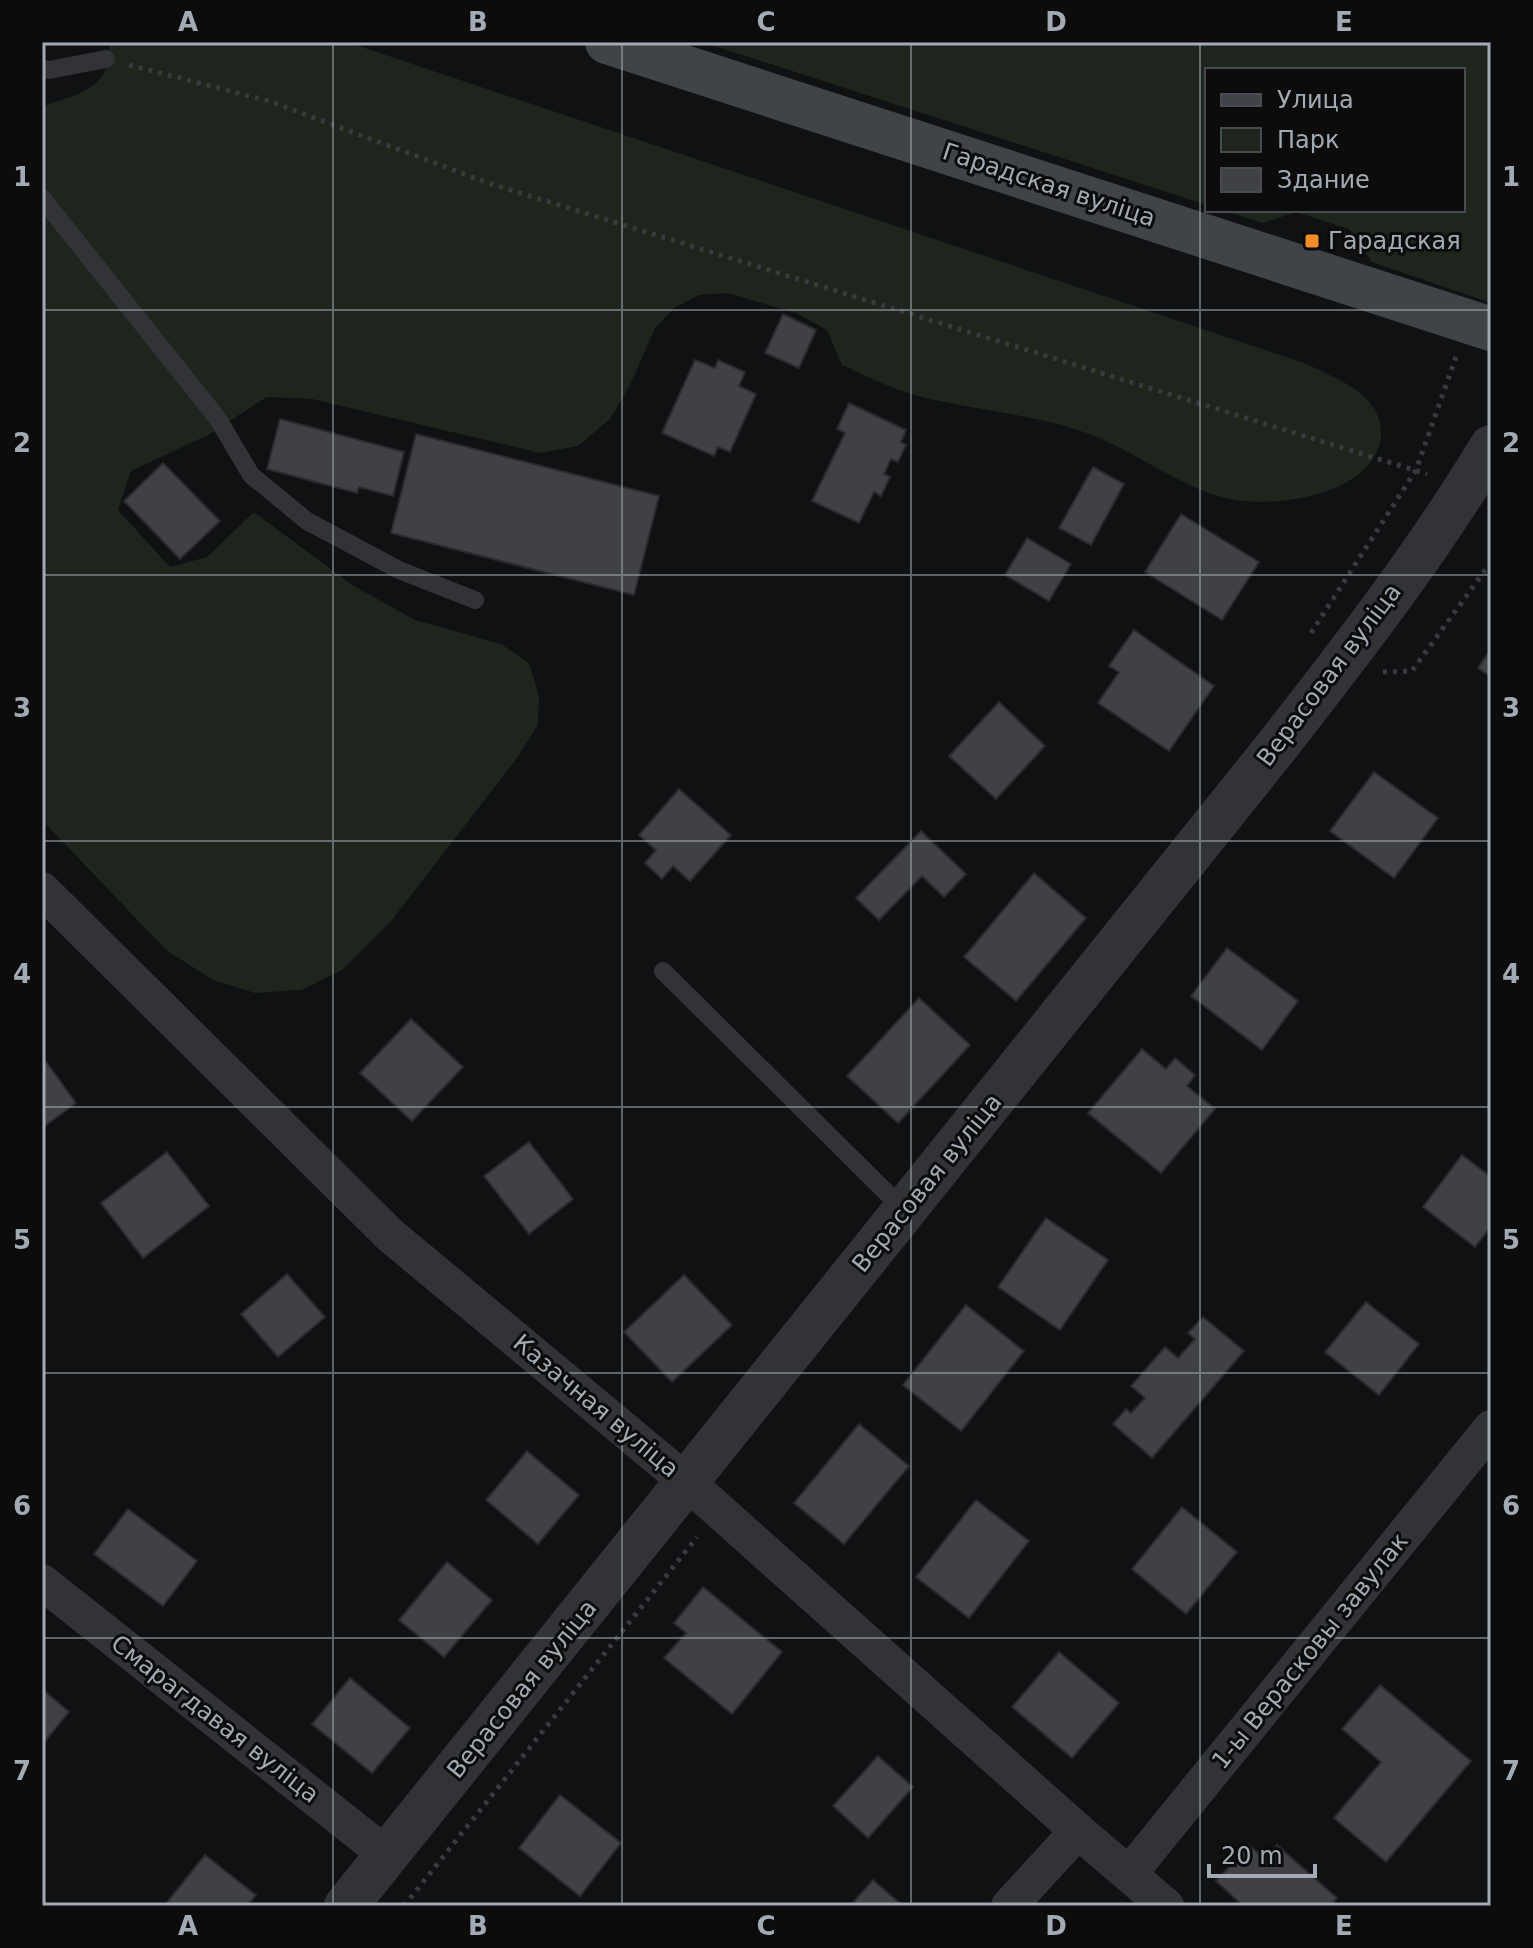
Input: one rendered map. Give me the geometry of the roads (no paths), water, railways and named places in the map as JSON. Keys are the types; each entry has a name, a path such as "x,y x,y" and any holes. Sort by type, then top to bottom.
{"main road":[{"name":"Гарадская вуліца","path":"607,42 1491,329"}],"street":[{"name":"Верасовая вуліца","path":"346,1906 688,1483 1354,647 1468,487 1491,447"},
{"name":"Казачная вуліца","path":"42,890 390,1235 688,1483 1166,1906"},
{"name":"1-ы Верасковы завулак","path":"1129,1874 1491,1428"},
{"name":"Смарагдавая вуліца","path":"42,1582 388,1856"},
{"path":"1009,1906 1078,1831"}],"lane":[{"path":"42,69 106,59"},
{"path":"42,198 218,419 251,475 307,521 399,570 475,600"},
{"path":"663,971 905,1211"}],"place":[{"name":"Гарадская","path":"1312,241"}]}
